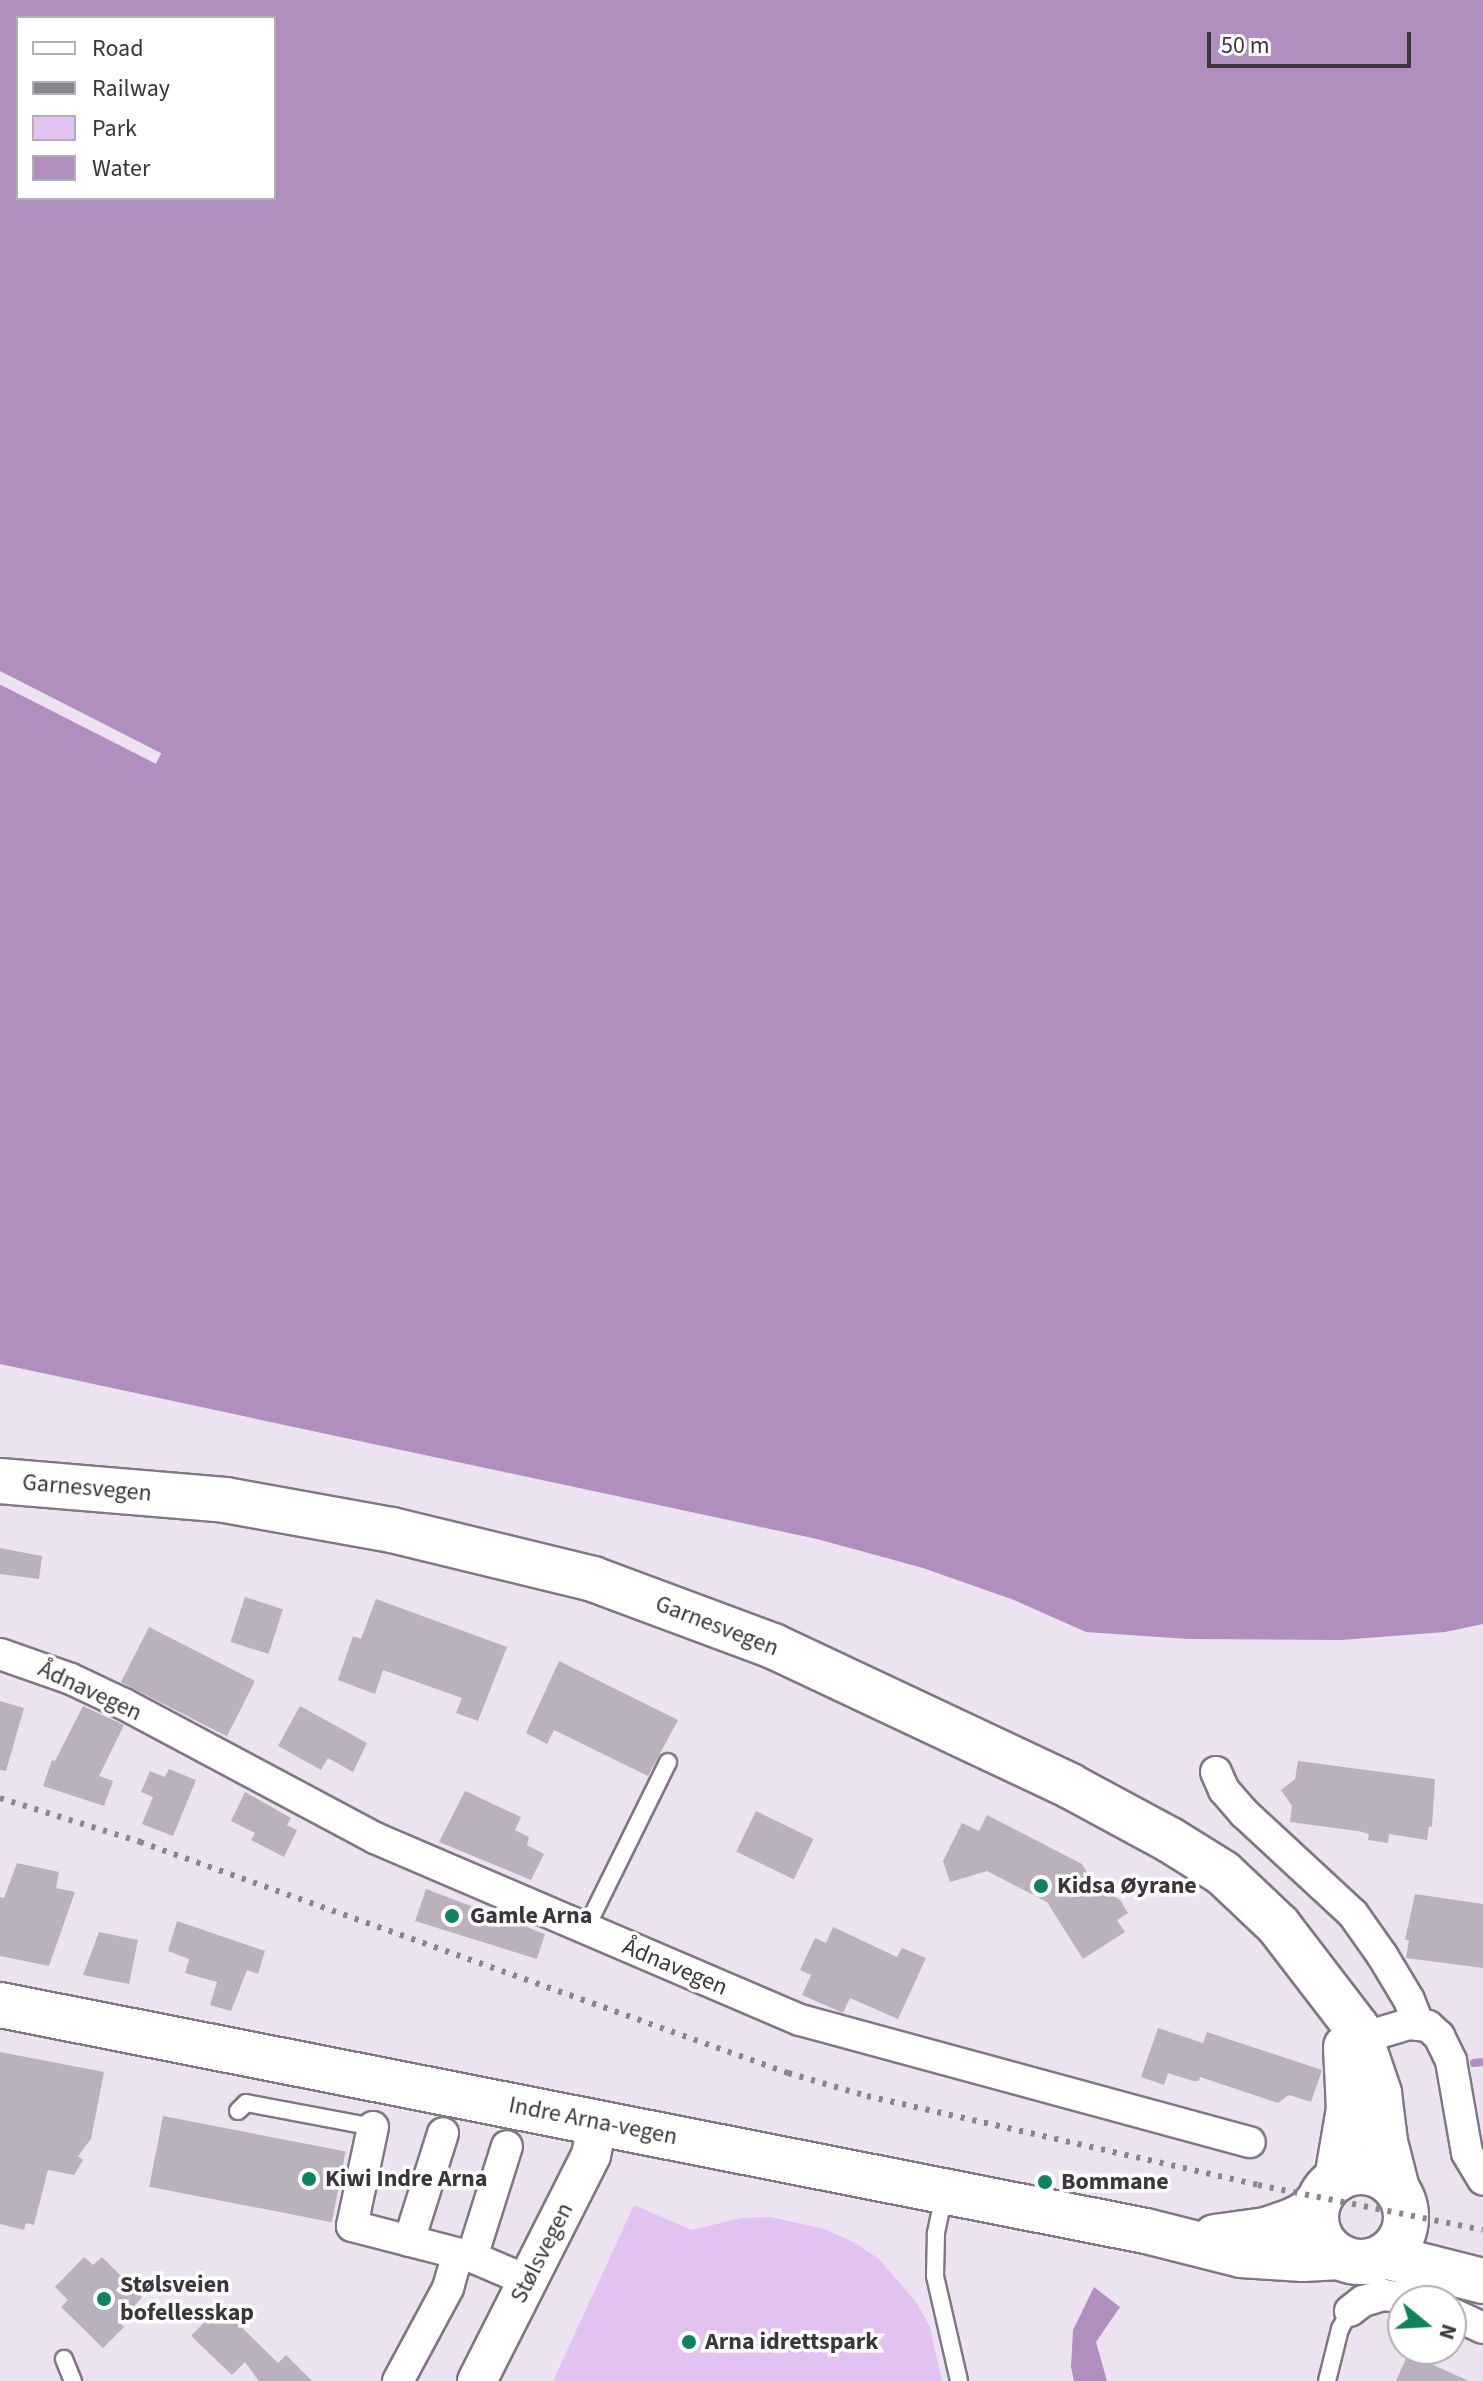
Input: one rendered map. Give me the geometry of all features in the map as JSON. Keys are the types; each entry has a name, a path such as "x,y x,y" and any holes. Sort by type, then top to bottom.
{"main road":[{"name":"Garnesvegen","path":"0,1481 225,1500 392,1530 593,1579 773,1646 958,1731 1170,1840 1223,1873 1278,1925 1347,2028 1379,2093 1385,2142 1401,2200"},
{"name":"Indre Arna-vegen","path":"0,2005 598,2121 1272,2258 1362,2256"},
{"path":"1347,2028 1349,2109 1317,2223 1321,2236 1362,2256 1483,2281"},
{"path":"1328,2190 1352,2173 1369,2172 1384,2178 1431,2235 1483,2266"},
{"name":"Indre Arna-vegen","path":"1185,2240 1266,2230 1306,2214 1328,2190"},
{"path":"1362,2256 1400,2240 1401,2200"}],"street":[{"name":"Ådnavegen","path":"0,1654 71,1679 124,1704 375,1838 800,2020 1250,2142"},
{"path":"1216,1772 1224,1790 1244,1813 1353,1914 1382,1955 1419,2025"},
{"path":"1347,2028 1419,2025 1428,2026 1439,2036 1451,2061 1467,2153 1483,2180"},
{"name":"Stølsvegen","path":"477,2381 591,2155 598,2121"},
{"path":"373,2127 352,2226 465,2255 528,2281"},
{"path":"409,2241 443,2133"},
{"path":"398,2381 465,2255 507,2146"},
{"path":"1350,2311 1363,2301 1387,2295"}],"lane":[{"path":"586,1928 668,1762"},
{"path":"238,2111 246,2103 373,2127"},
{"path":"945,2192 936,2234 935,2276 940,2309 957,2362 959,2381"},
{"path":"1327,2381 1340,2329 1350,2311"},
{"path":"64,2359 73,2381"}],"green space":[{"name":"Arna idrettspark","path":"634,2205 692,2230 741,2218 770,2217 825,2229 855,2243 879,2259 916,2302 930,2327 942,2381 553,2381"}],"water":[{"path":"0,0 1483,0 1483,1624 1445,1632 1341,1640 1188,1639 1086,1632 1014,1600 923,1568 817,1539 0,1364"},
{"path":"1094,2287 1120,2307 1096,2342 1107,2381 1074,2381 1071,2367 1073,2330"}],"pier":[{"path":"0,671 161,753 156,764 0,684"}],"building":[{"path":"0,1548 42,1556 39,1579 0,1574"},
{"path":"245,1597 283,1609 269,1654 230,1642"},
{"path":"376,1599 507,1647 478,1721 456,1713 462,1698 383,1670 375,1694 338,1680 353,1636 361,1639"},
{"path":"149,1627 255,1681 227,1736 121,1682"},
{"path":"559,1661 678,1720 648,1776 554,1730 547,1744 526,1733"},
{"path":"0,1701 24,1708 6,1771 0,1770"},
{"path":"83,1706 124,1725 99,1776 113,1781 104,1806 43,1786 52,1760 55,1761"},
{"path":"300,1706 367,1743 353,1772 328,1758 321,1770 278,1746"},
{"path":"1298,1761 1435,1779 1432,1827 1429,1826 1427,1840 1389,1834 1388,1843 1368,1840 1369,1834 1358,1831 1290,1822 1292,1806 1281,1790 1295,1779"},
{"path":"169,1769 196,1780 173,1836 142,1824 153,1797 141,1792 150,1771 165,1777"},
{"path":"465,1791 521,1817 515,1830 529,1837 527,1845 544,1854 531,1880 439,1842"},
{"path":"245,1792 291,1818 287,1825 297,1830 284,1857 251,1840 255,1833 231,1821"},
{"path":"756,1811 814,1839 794,1880 736,1851"},
{"path":"987,1815 1082,1864 1101,1895 1108,1891 1120,1900 1128,1913 1117,1920 1125,1932 1083,1959 1047,1902 987,1871 950,1882 943,1861 962,1823 979,1831"},
{"path":"17,1863 59,1872 56,1888 75,1892 49,1966 0,1956 0,1897 4,1898"},
{"path":"426,1889 545,1934 537,1959 415,1921"},
{"path":"1415,1894 1483,1904 1483,1968 1406,1958 1409,1940 1405,1940"},
{"path":"177,1921 265,1951 258,1974 247,1970 231,2011 210,2005 217,1982 185,1973 189,1959 168,1951"},
{"path":"833,1927 897,1957 902,1948 926,1958 898,2019 850,1998 843,2013 802,1995 811,1975 800,1970 815,1938 826,1943"},
{"path":"99,1932 138,1940 129,1984 83,1975"},
{"path":"1158,2028 1203,2043 1207,2032 1322,2070 1311,2102 1289,2095 1278,2103 1200,2077 1199,2081 1193,2081 1168,2073 1164,2085 1141,2077"},
{"path":"0,2052 104,2072 91,2139 78,2156 83,2160 74,2175 48,2170 34,2225 26,2223 24,2230 0,2224"},
{"path":"163,2116 346,2151 332,2222 149,2187"},
{"name":"Stølsveien bofellesskap","path":"84,2257 93,2265 102,2257 142,2297 120,2323 124,2327 103,2348 61,2307 68,2300 55,2287"},
{"path":"220,2306 278,2363 286,2355 312,2381 259,2381 245,2362 232,2375 191,2336"},
{"path":"1403,2365 1433,2365 1469,2381 1396,2381"}],"waterway":[{"path":"1474,2063 1483,2062"}],"railway":[{"path":"0,1798 140,1842 788,2073 867,2096 1258,2185 1483,2230"}],"place":[{"name":"Kidsa Øyrane","path":"1041,1886"},
{"name":"Gamle Arna","path":"452,1916"},
{"name":"Kiwi Indre Arna","path":"309,2179"},
{"name":"Bommane","path":"1045,2182"},
{"name":"Stølsveien bofellesskap","path":"104,2299"},
{"name":"Arna idrettspark","path":"689,2342"}]}
